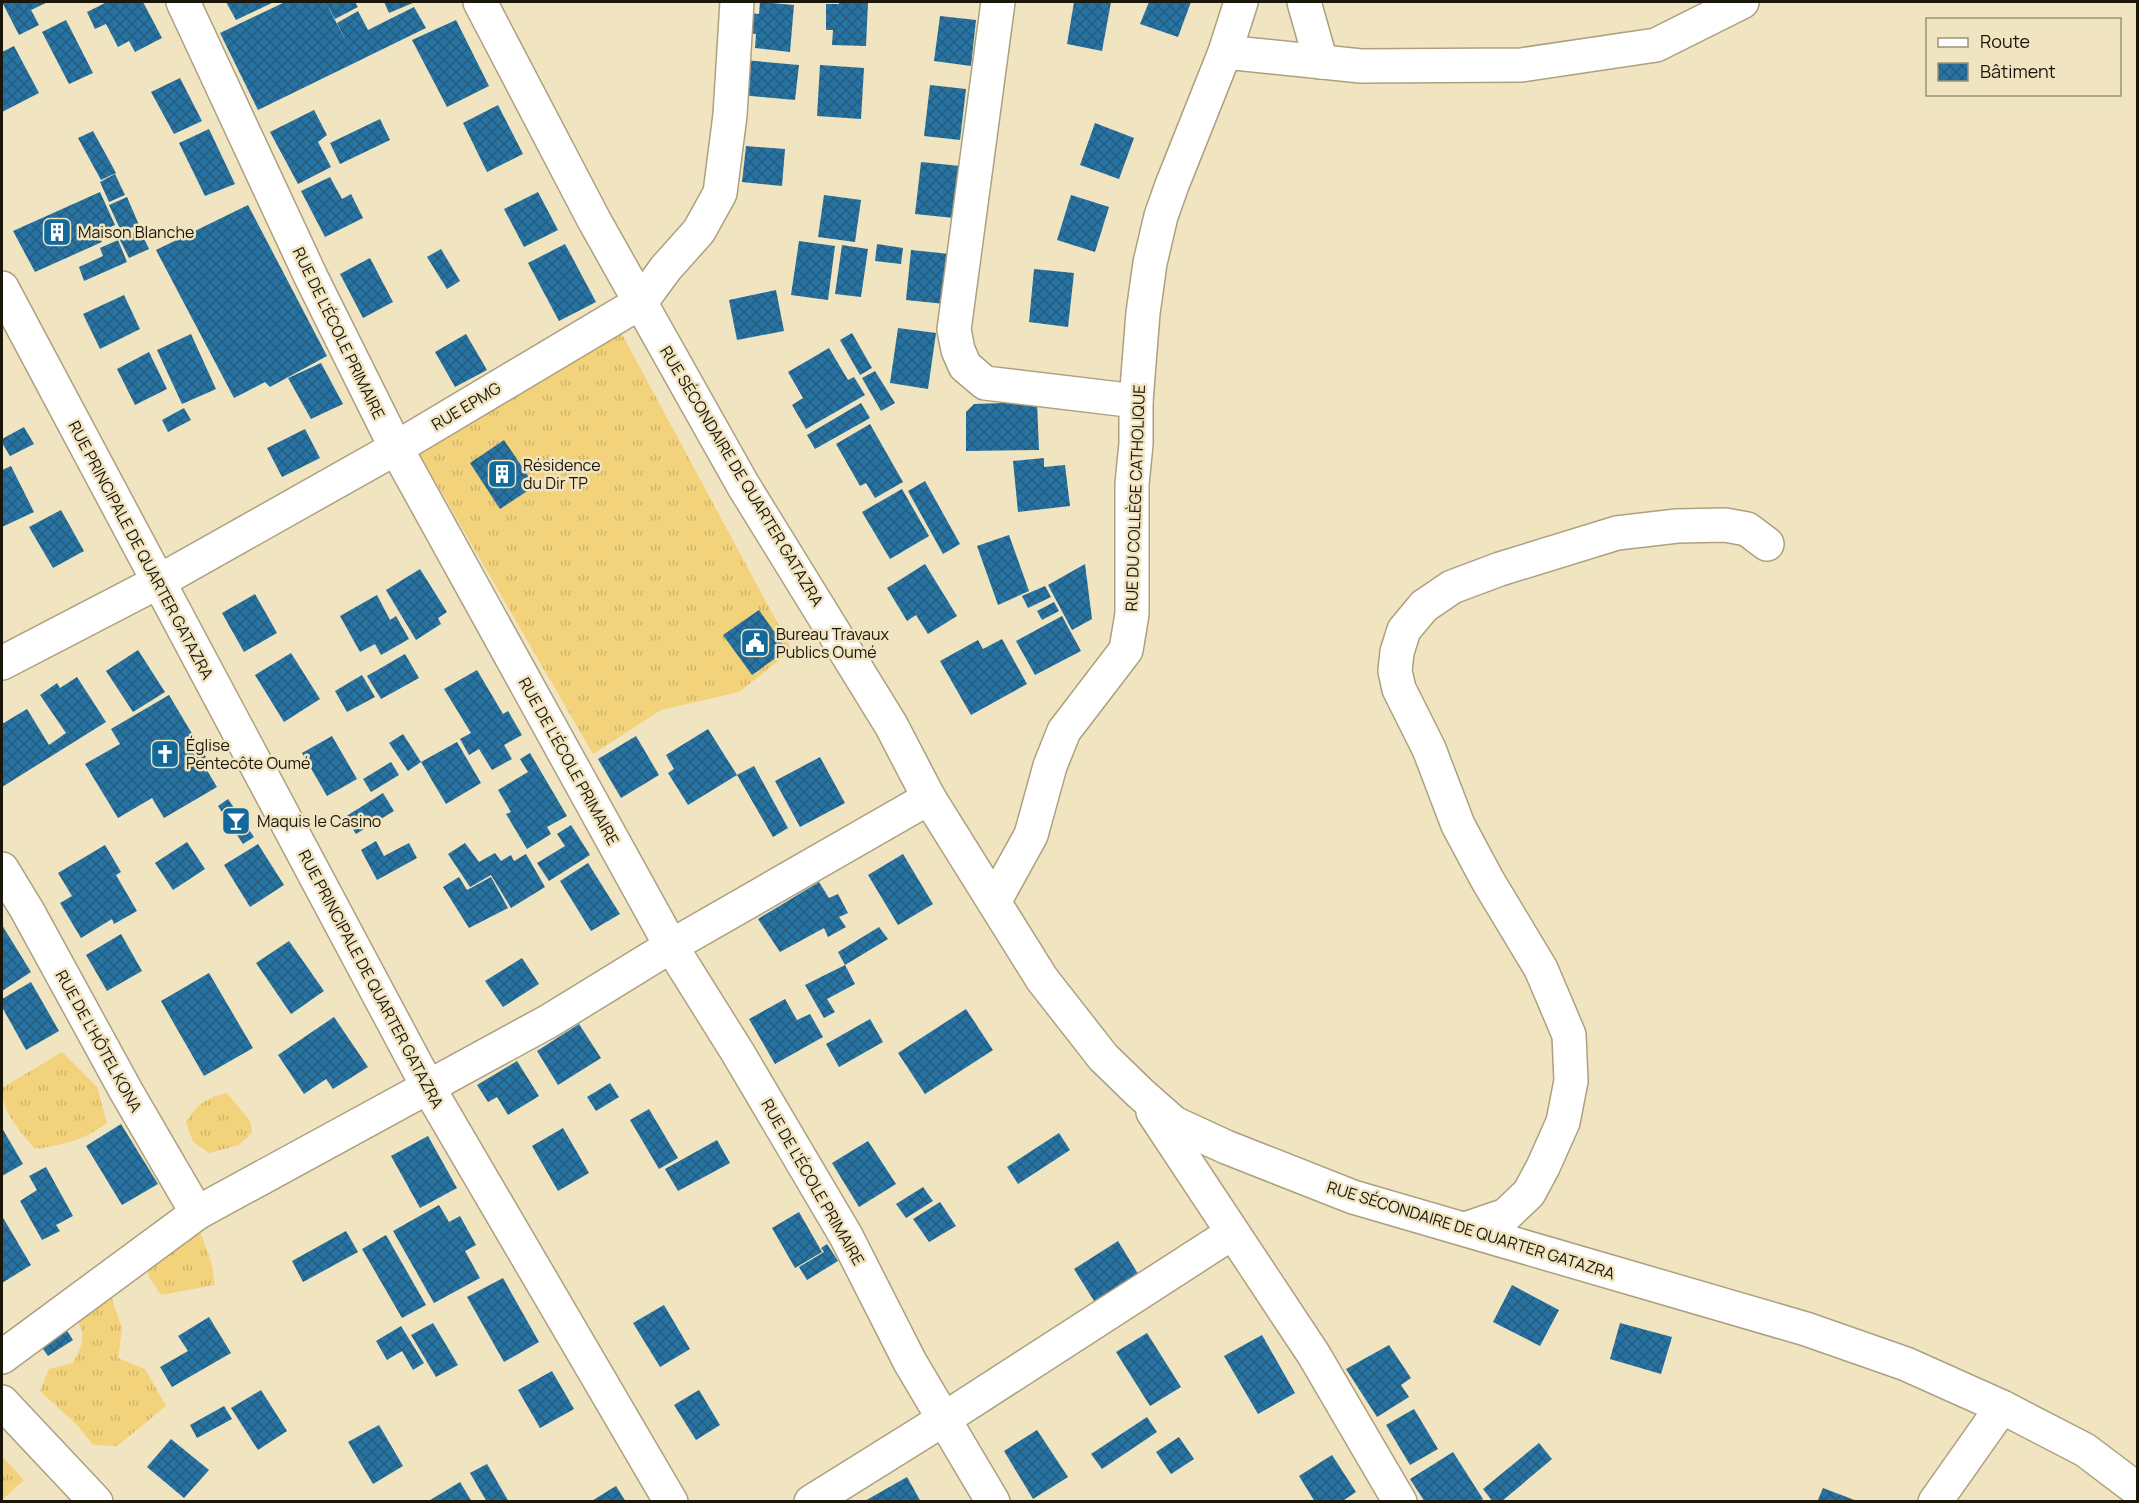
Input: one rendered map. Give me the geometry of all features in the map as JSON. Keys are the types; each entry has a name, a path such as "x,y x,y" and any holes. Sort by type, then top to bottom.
{"street":[{"name":"RUE DE L'ÉCOLE PRIMAIRE","path":"183,2 311,277 396,448 671,946 738,1053 846,1236 910,1362 993,1502"},
{"name":"RUE SÉCONDAIRE DE QUARTER GATAZRA","path":"480,2 594,220 743,485 891,725 929,798 1042,979 1103,1057 1140,1093 1174,1123 1226,1147 1353,1197 1806,1329 1906,1364 2002,1407 2085,1450 2138,1490"},
{"name":"RUE EPMG","path":"2,663 158,582 396,448 641,302 666,268 699,231 720,192 730,115 737,2"},
{"path":"998,2 954,330 958,350 965,366 985,383 1136,401"},
{"name":"RUE DU COLLÈGE CATHOLIQUE","path":"994,902 1031,835 1050,766 1064,731 1126,650 1132,614 1132,484 1136,444 1136,401 1143,313 1150,263 1161,216 1225,52 1241,2"},
{"path":"1305,2 1321,62"},
{"path":"1225,52 1361,66 1521,65 1656,45 1742,2"},
{"name":"RUE PRINCIPALE DE QUARTER GATAZRA","path":"2,288 428,1087 671,1502"},
{"path":"1465,1229 1506,1215 1529,1193 1563,1122 1571,1081 1569,1035 1541,969 1488,881 1458,825 1429,749 1399,689 1395,671 1397,652 1404,630 1424,606 1452,587 1500,569 1617,533 1677,526 1725,525 1747,529 1767,544"},
{"path":"2,1357 197,1213 549,1021 671,946 929,798"},
{"name":"RUE DE L'HÔTEL KONA","path":"2,869 197,1213"},
{"path":"1140,1093 1314,1355 1400,1502"},
{"path":"810,1502 944,1419 1232,1233"},
{"path":"2,1401 96,1502"},
{"path":"1935,1502 2002,1407"}],"green space":[{"path":"616,323 792,650 739,692 661,710 593,754 417,450"},
{"path":"62,1052 97,1087 107,1123 73,1141 35,1149 8,1113 2,1088"},
{"path":"227,1093 250,1121 252,1133 239,1145 209,1153 193,1142 186,1122 203,1103"},
{"path":"200,1231 212,1265 215,1285 161,1295 150,1279 145,1262"},
{"path":"104,1274 122,1329 118,1358 145,1369 166,1406 117,1446 93,1445 77,1425 40,1391 49,1369 73,1363 83,1336 72,1310"},
{"path":"2,1456 24,1480 2,1500"}],"building":[{"path":"2,2 48,2 31,10 39,25 19,35"},
{"path":"107,2 143,2 162,38 135,52 129,41 118,47 106,24 95,29 87,12"},
{"path":"226,2 274,2 236,20"},
{"path":"285,2 355,2 358,7 335,19 326,3 347,43 337,23 358,11 368,30 414,7 426,28 258,110 220,33"},
{"path":"384,2 415,2 389,13"},
{"path":"760,2 794,5 790,52 755,48 756,34 747,33 749,13 759,14"},
{"path":"839,2 868,2 866,46 832,45 833,30 826,30 826,4 839,4"},
{"path":"1074,2 1111,2 1102,51 1067,44"},
{"path":"1149,2 1191,2 1178,37 1140,24"},
{"path":"940,16 976,20 971,66 934,61"},
{"path":"66,20 93,73 69,84 42,32"},
{"path":"456,20 489,86 447,107 412,40"},
{"path":"14,46 39,93 2,112 2,52"},
{"path":"744,60 799,65 795,100 741,95"},
{"path":"820,65 864,68 861,119 817,116"},
{"path":"180,78 202,121 174,134 151,92"},
{"path":"930,85 966,89 960,140 924,136"},
{"path":"498,105 523,154 487,172 463,123"},
{"path":"314,110 327,135 318,142 331,167 298,184 270,132"},
{"path":"380,119 390,140 340,164 330,143"},
{"path":"1095,123 1134,138 1119,179 1080,165"},
{"path":"209,129 235,184 205,196 179,143"},
{"path":"93,131 116,173 101,180 78,138"},
{"path":"746,146 785,149 782,186 742,182"},
{"path":"921,162 960,166 954,218 915,214"},
{"path":"115,174 125,195 109,202 100,182"},
{"path":"330,177 342,199 351,194 363,218 325,237 301,191"},
{"name":"Maison Blanche","path":"100,192 115,225 97,233 102,242 35,272 13,231"},
{"path":"538,192 558,230 524,247 504,209"},
{"path":"824,195 861,200 855,242 818,237"},
{"path":"1071,195 1109,207 1095,252 1057,240"},
{"path":"127,197 139,225 121,231 109,205"},
{"path":"248,205 327,356 270,387 265,382 234,398 156,250"},
{"path":"140,230 149,249 129,258 119,238"},
{"path":"118,240 127,262 84,281 79,267 103,256 100,248"},
{"path":"799,241 835,246 828,300 791,295"},
{"path":"565,244 596,302 559,321 528,263"},
{"path":"877,244 903,248 901,264 875,261"},
{"path":"842,245 868,249 861,297 835,294"},
{"path":"441,249 460,281 447,289 427,257"},
{"path":"911,250 950,254 945,304 906,300"},
{"path":"370,258 393,302 363,318 340,274"},
{"path":"1034,269 1074,273 1068,327 1029,322"},
{"path":"776,290 784,331 737,340 729,300"},
{"path":"124,295 140,329 100,349 83,314"},
{"path":"898,328 936,333 928,389 890,383"},
{"path":"852,333 872,368 860,375 840,340"},
{"path":"191,334 216,389 182,404 157,350"},
{"path":"466,334 487,370 455,387 435,352"},
{"path":"829,348 848,380 854,377 865,395 806,429 792,405 803,398 788,372"},
{"path":"149,352 167,389 135,405 117,369"},
{"path":"321,363 343,404 311,419 288,378"},
{"path":"875,371 895,403 881,411 862,378"},
{"path":"1037,402 1039,450 966,451 966,412 974,404"},
{"path":"861,403 870,418 815,449 807,435"},
{"path":"184,408 191,420 168,432 162,420"},
{"path":"870,424 903,482 875,498 866,483 860,486 836,444"},
{"path":"24,427 34,444 10,456 2,439"},
{"path":"305,429 320,458 282,477 267,448"},
{"name":"Résidence du Dir TP","path":"504,440 535,486 500,509 470,463"},
{"path":"1044,458 1044,467 1065,465 1070,506 1018,512 1013,461"},
{"path":"11,466 34,512 2,527 2,470"},
{"path":"925,481 960,544 943,554 908,491"},
{"path":"902,489 929,536 890,559 862,512"},
{"path":"61,510 84,551 53,568 29,527"},
{"path":"1009,535 1029,591 998,605 977,546"},
{"path":"925,564 957,616 928,634 916,615 907,621 887,588"},
{"path":"1085,564 1092,619 1072,630 1048,585"},
{"path":"420,569 447,612 438,618 441,624 416,640 386,590"},
{"path":"1045,586 1051,597 1028,608 1022,596"},
{"path":"255,594 277,633 244,652 222,613"},
{"path":"377,595 390,620 396,616 409,639 381,655 375,644 360,652 340,616"},
{"path":"1054,602 1059,611 1042,620 1037,611"},
{"name":"Bureau Travaux Publics Oumé","path":"759,610 787,650 752,675 723,635"},
{"path":"1062,616 1081,651 1035,675 1016,641"},
{"path":"1002,639 1027,684 971,715 940,661 978,640 983,649"},
{"path":"138,650 165,692 133,712 106,671"},
{"path":"291,653 320,699 284,722 255,675"},
{"path":"405,654 419,678 381,699 367,676"},
{"path":"477,670 503,714 508,711 522,735 504,745 512,759 492,770 479,749 469,755 460,739 471,733 444,689"},
{"path":"362,675 375,697 347,712 335,691"},
{"path":"77,677 106,722 2,787 2,724 27,709 49,745 66,733 40,695 57,683 60,688"},
{"path":"169,695 210,764 205,767 217,787 164,818 152,798 118,818 85,764 120,744 111,729"},
{"path":"708,729 737,775 688,805 668,773 674,769 666,755"},
{"path":"403,734 421,762 408,771 389,743"},
{"path":"332,736 357,779 327,796 302,753"},
{"path":"636,736 659,775 621,798 598,759"},
{"path":"457,742 481,783 446,804 421,762"},
{"path":"530,753 567,816 547,827 551,834 527,849 506,814 511,812 498,790 528,772 520,759"},
{"path":"820,757 845,803 800,827 775,781"},
{"path":"391,762 399,775 371,792 363,779"},
{"path":"754,766 788,828 773,837 737,775"},
{"path":"383,793 394,811 356,834 345,817"},
{"name":"Maquis le Casino","path":"228,799 254,837 243,844 218,806"},
{"path":"571,825 590,855 549,881 537,863 565,846 557,834"},
{"path":"376,841 384,856 409,843 417,858 377,880 361,850"},
{"path":"187,842 205,869 173,890 155,863"},
{"path":"465,843 479,862 495,853 501,861 511,855 514,861 526,854 545,887 511,908 491,875 470,887 448,854"},
{"path":"258,844 284,885 250,907 224,865"},
{"path":"105,845 121,872 116,875 137,911 114,924 112,919 81,938 60,903 72,896 58,873"},
{"path":"903,854 933,904 898,925 868,875"},
{"path":"588,863 620,914 591,931 560,881"},
{"path":"459,877 467,890 491,877 508,908 469,928 443,887"},
{"path":"819,882 829,898 838,894 848,913 839,917 846,927 828,937 824,928 780,952 758,919"},
{"path":"2,925 31,972 2,991"},
{"path":"879,927 888,939 845,965 838,952"},
{"path":"121,934 142,971 107,991 86,955"},
{"path":"289,941 324,991 291,1014 256,963"},
{"path":"522,958 539,984 503,1007 485,981"},
{"path":"845,965 855,984 827,999 835,1012 824,1018 805,985"},
{"path":"209,973 253,1048 204,1076 161,1001"},
{"path":"31,982 59,1031 26,1050 2,1007 2,999"},
{"path":"785,999 797,1020 810,1014 823,1037 775,1064 749,1019"},
{"path":"966,1009 993,1050 925,1094 898,1053"},
{"path":"334,1017 368,1067 333,1089 326,1079 304,1094 278,1055"},
{"path":"870,1019 883,1042 839,1067 826,1044"},
{"path":"579,1024 601,1058 558,1085 537,1051"},
{"path":"517,1061 539,1096 508,1115 497,1097 488,1102 477,1085"},
{"path":"610,1083 619,1097 596,1111 587,1097"},
{"path":"649,1109 678,1158 659,1169 630,1120"},
{"path":"121,1124 158,1184 122,1205 86,1146"},
{"path":"2,1128 23,1164 2,1176"},
{"path":"563,1128 589,1173 558,1191 532,1146"},
{"path":"1059,1133 1070,1150 1018,1184 1007,1167"},
{"path":"428,1136 457,1188 420,1208 391,1156"},
{"path":"717,1140 730,1163 678,1191 665,1169"},
{"path":"868,1141 896,1184 859,1207 832,1163"},
{"path":"46,1167 73,1216 56,1225 60,1231 42,1240 20,1201 37,1190 29,1176"},
{"path":"923,1187 933,1201 906,1218 896,1204"},
{"path":"940,1202 956,1226 929,1242 913,1219"},
{"path":"439,1205 449,1222 460,1216 476,1245 465,1251 480,1278 434,1303 393,1231"},
{"path":"799,1212 822,1252 795,1268 772,1228"},
{"path":"2,1216 31,1265 2,1283"},
{"path":"346,1231 358,1252 303,1282 292,1261"},
{"path":"386,1235 426,1305 402,1318 362,1249"},
{"path":"1118,1241 1140,1277 1096,1304 1074,1269"},
{"path":"827,1244 838,1261 807,1280 799,1267 824,1252 821,1248"},
{"path":"503,1278 539,1342 504,1362 467,1297"},
{"path":"1512,1285 1559,1310 1540,1346 1493,1322"},
{"path":"664,1305 690,1349 660,1367 633,1323"},
{"path":"209,1317 231,1353 172,1387 160,1367 188,1351 178,1336"},
{"path":"59,1318 73,1340 48,1356 33,1335"},
{"path":"433,1323 458,1365 436,1377 411,1335"},
{"path":"1620,1323 1672,1337 1661,1374 1610,1359"},
{"path":"401,1326 424,1363 413,1370 402,1351 387,1360 376,1341"},
{"path":"1147,1333 1181,1387 1150,1406 1116,1352"},
{"path":"1262,1335 1295,1393 1258,1414 1224,1356"},
{"path":"1389,1345 1411,1378 1401,1385 1409,1397 1377,1417 1346,1369"},
{"path":"552,1371 574,1409 540,1428 518,1390"},
{"path":"261,1390 287,1431 258,1450 231,1408"},
{"path":"699,1390 720,1425 696,1440 674,1405"},
{"path":"224,1406 232,1419 197,1438 190,1425"},
{"path":"1414,1409 1438,1449 1410,1465 1386,1425"},
{"path":"1147,1417 1157,1432 1102,1469 1091,1454"},
{"path":"379,1425 403,1466 373,1484 348,1442"},
{"path":"1037,1430 1068,1477 1033,1499 1004,1451"},
{"path":"1179,1437 1194,1459 1171,1474 1156,1452"},
{"path":"171,1439 209,1470 184,1498 147,1467"},
{"path":"1539,1443 1552,1459 1501,1502 1493,1502 1483,1489"},
{"path":"1453,1452 1483,1499 1479,1502 1425,1502 1410,1479"},
{"path":"1332,1455 1356,1492 1341,1502 1315,1502 1299,1476"},
{"path":"487,1464 509,1502 487,1502 470,1473"},
{"path":"907,1477 921,1502 863,1502"},
{"path":"460,1482 472,1502 427,1502"},
{"path":"616,1486 626,1502 590,1502"},
{"path":"1823,1488 1857,1501 1857,1502 1817,1502"}],"place":[{"name":"Maison Blanche","path":"57,232"},
{"name":"Résidence du Dir TP","path":"502,474"},
{"name":"Bureau Travaux Publics Oumé","path":"755,643"},
{"name":"Église Pentecôte Oumé","path":"165,754"},
{"name":"Maquis le Casino","path":"236,821"}]}
